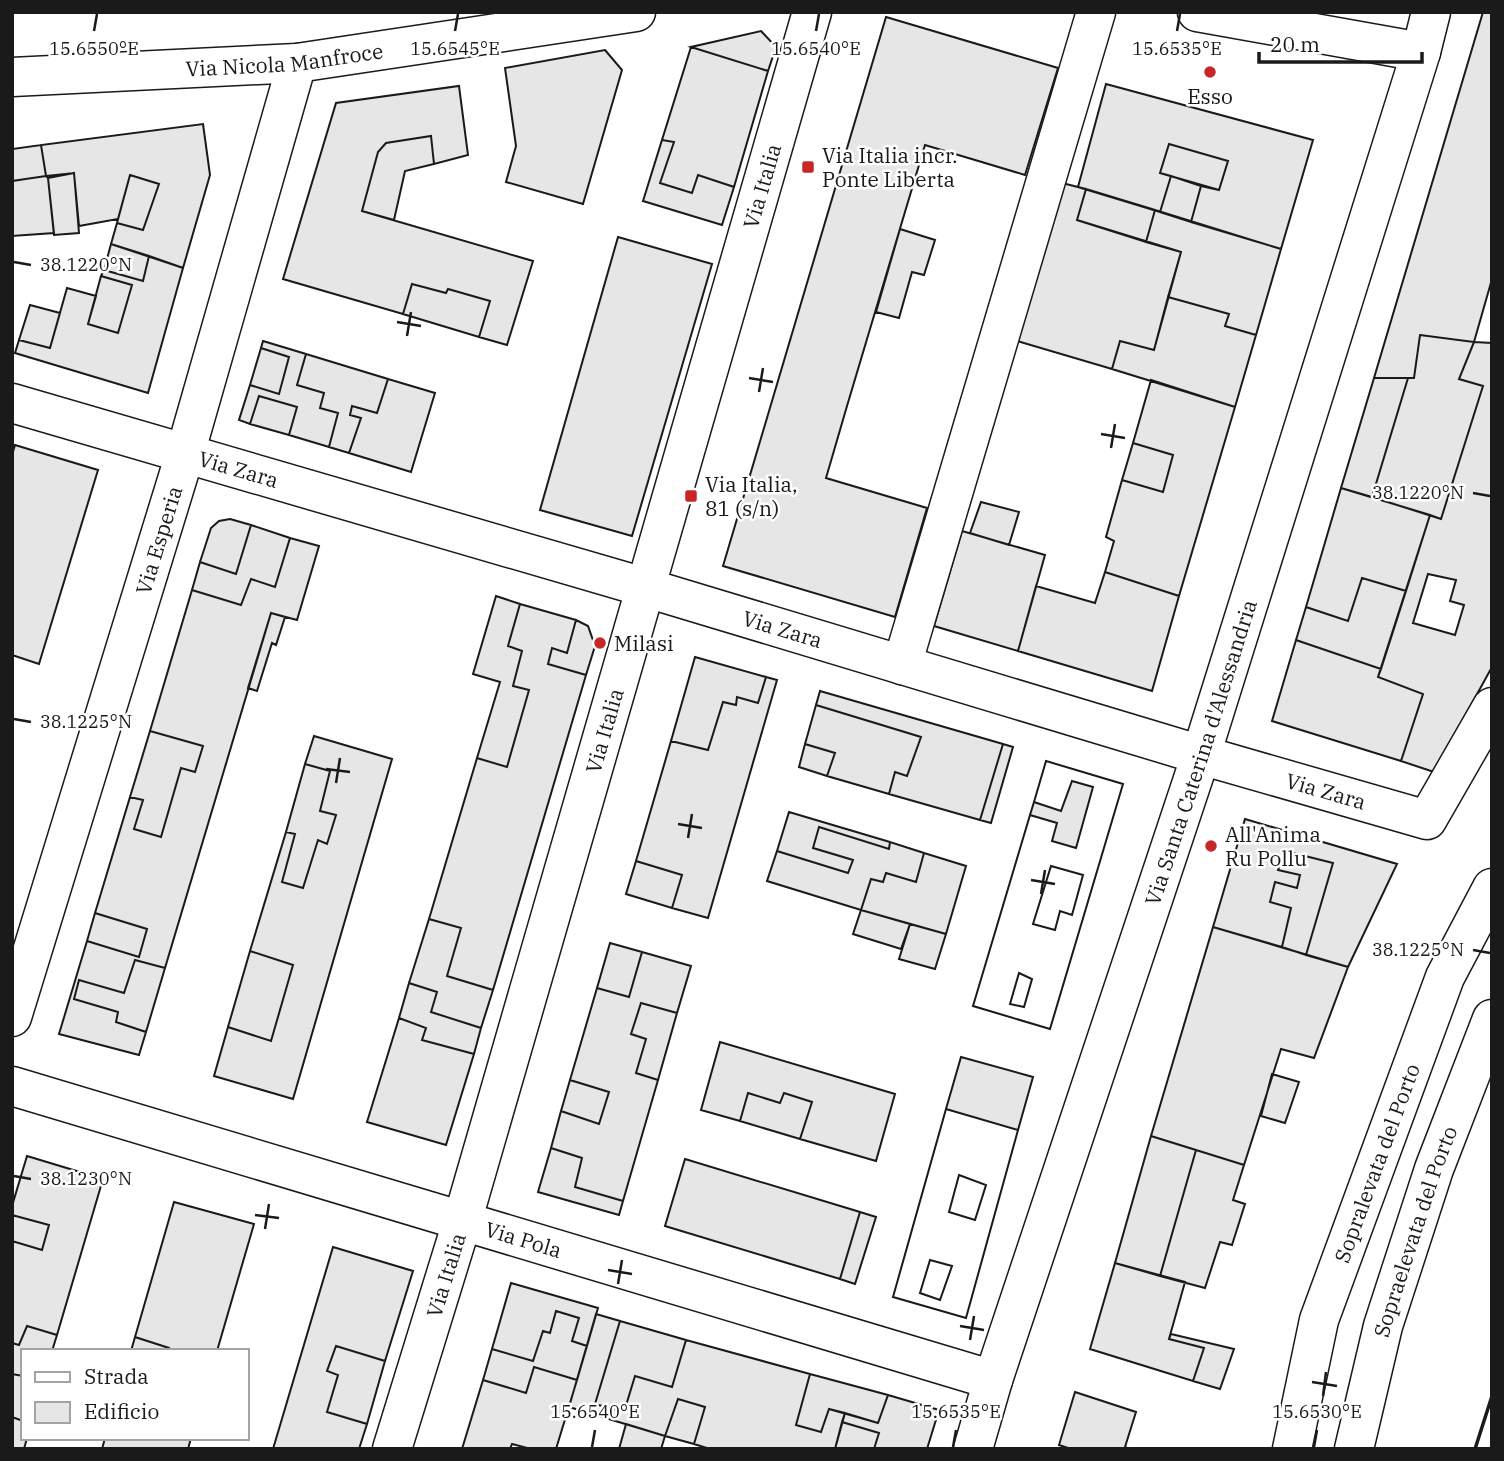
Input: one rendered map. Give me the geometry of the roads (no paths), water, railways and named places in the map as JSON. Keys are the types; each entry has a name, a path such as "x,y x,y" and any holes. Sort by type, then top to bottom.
{"street":[{"name":"Via Nicola Manfroce","path":"12,76 297,62 636,12"},
{"name":"Via Italia","path":"392,1449 462,1222 812,12"},
{"path":"902,665 1096,12"},
{"path":"1197,12 1421,52"},
{"name":"Via Santa Caterina d'Alessandria","path":"973,1449 993,1380 1202,755 1421,52 1431,12"},
{"name":"Via Esperia","path":"12,1017 185,454 297,62"},
{"name":"Via Zara","path":"12,403 1427,820 1492,707"},
{"name":"Sopralevata del Porto","path":"1292,1449 1319,1320 1445,977 1492,888"},
{"name":"Sopraelevata del Porto","path":"1354,1449 1391,1300 1434,1169 1492,1019"},
{"name":"Via Pola","path":"12,1086 993,1380"}],"place":[{"name":"Esso","path":"1210,72"},
{"name":"Via Italia incr. Ponte Liberta","path":"808,167"},
{"name":"Via Italia, 81 (s/n)","path":"691,496"},
{"name":"Milasi","path":"600,643"},
{"name":"All'Anima Ru Pollu","path":"1211,846"}]}
